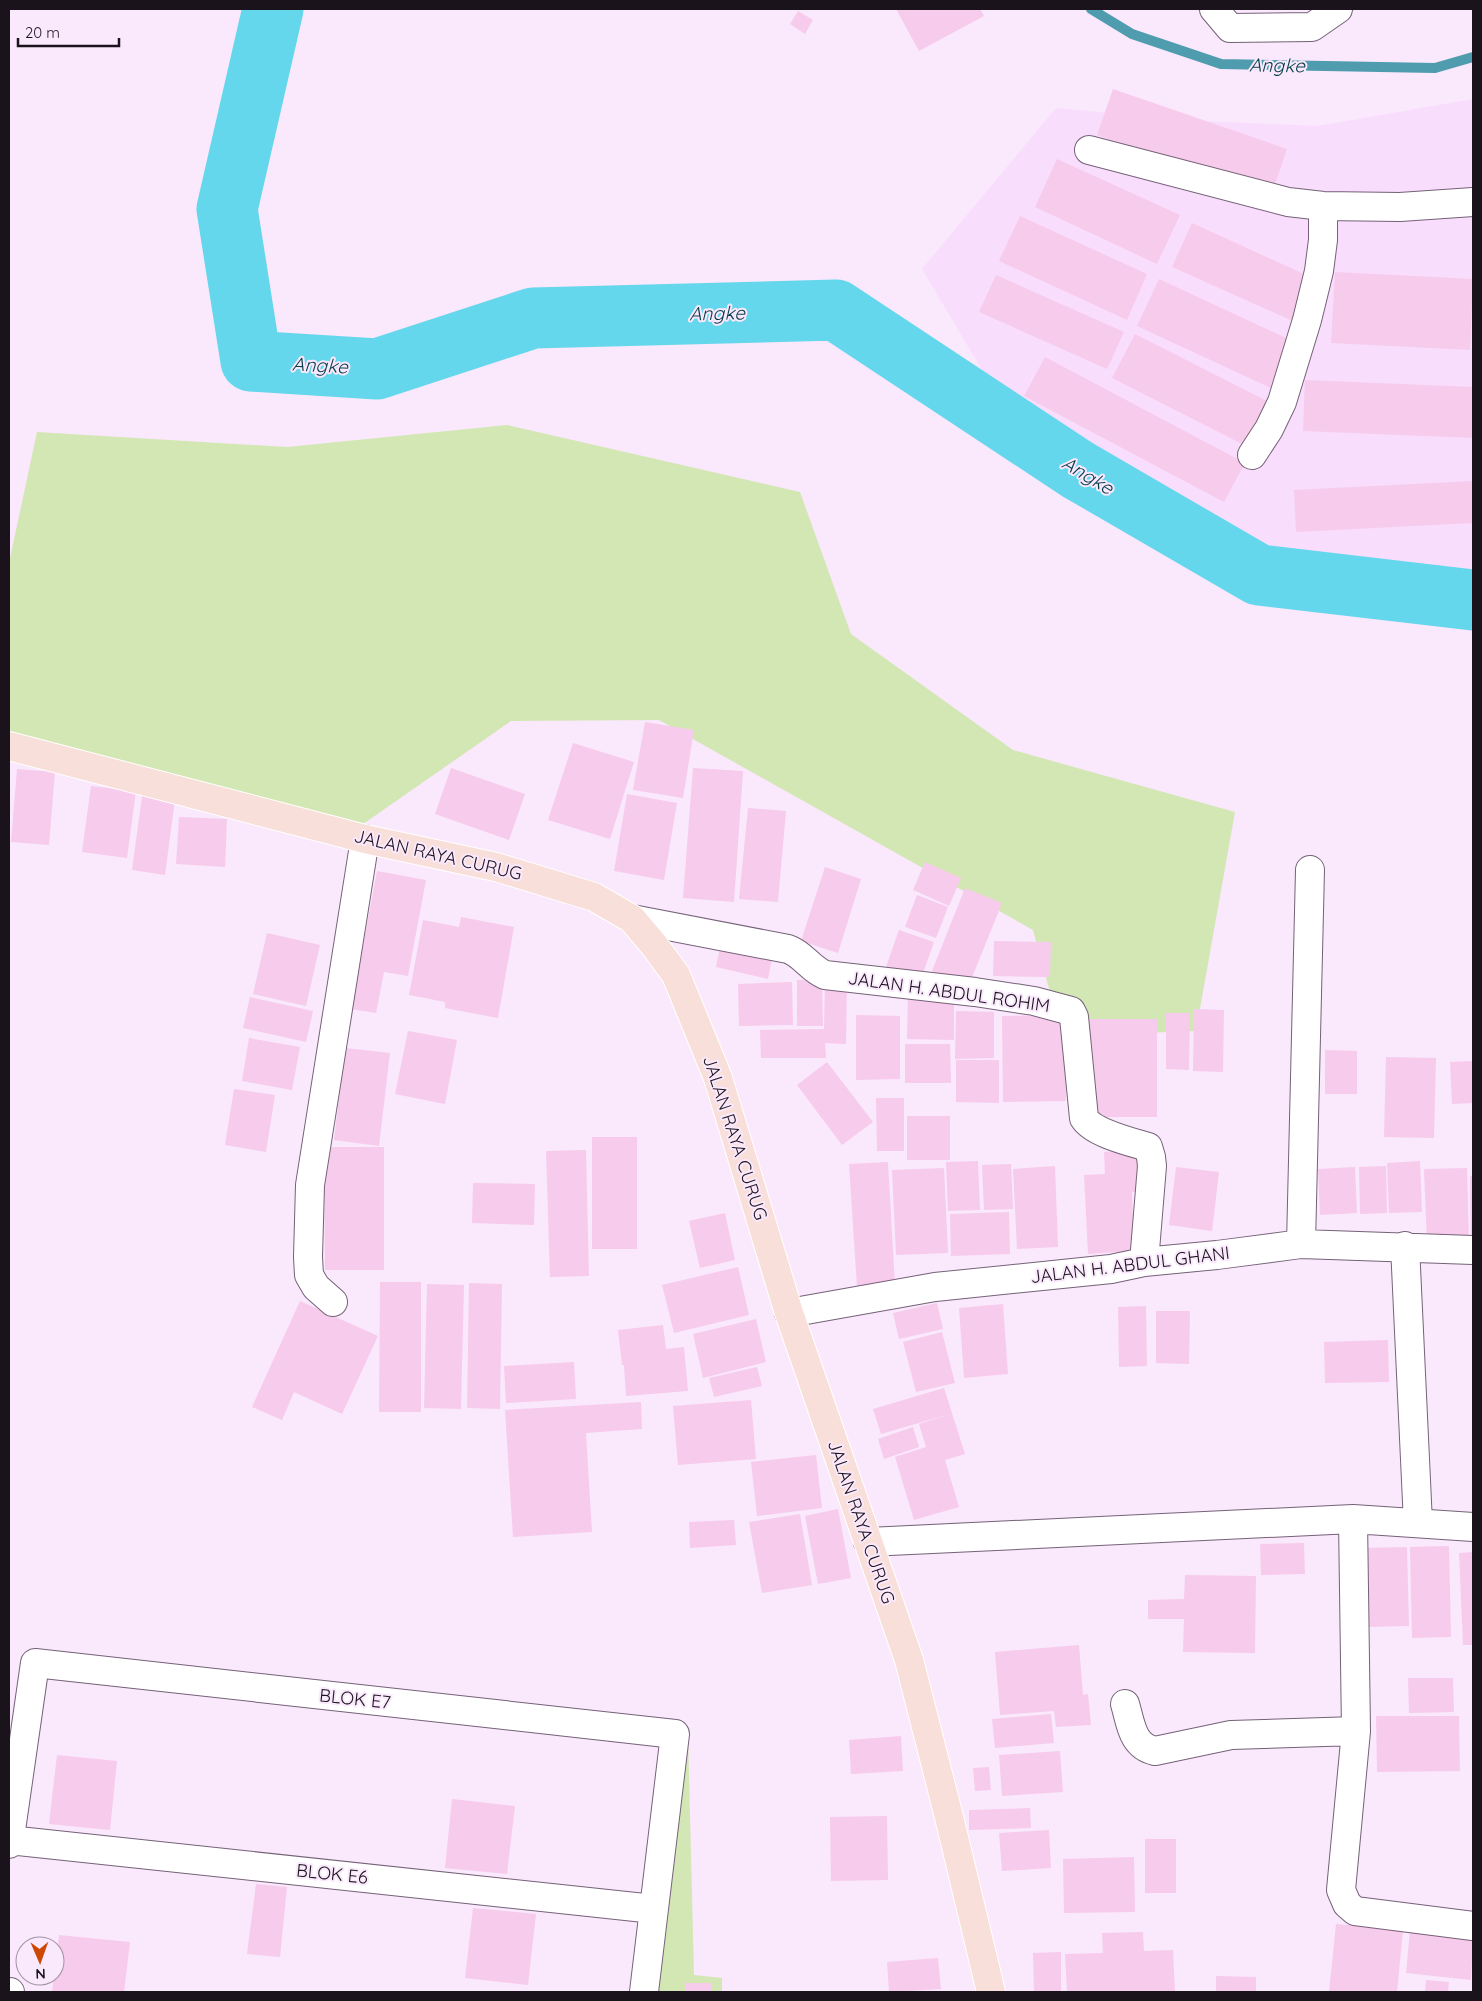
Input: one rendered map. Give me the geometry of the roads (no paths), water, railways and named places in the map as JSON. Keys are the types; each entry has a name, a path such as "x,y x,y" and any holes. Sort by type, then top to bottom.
{"main road":[{"name":"JALAN RAYA CURUG","path":"9,746 365,839 496,867 594,897 632,919 654,945 676,975 718,1078 789,1313 909,1660 991,1992"}],"street":[{"path":"1214,9 1230,28 1312,27 1338,9"},
{"path":"1088,150 1288,202 1323,206 1400,207 1473,202"},
{"path":"1252,455 1269,429 1282,402 1307,320 1320,271 1323,240 1323,206"},
{"path":"333,1302 316,1287 309,1275 310,1185 365,839"},
{"path":"1300,1244 1310,870"},
{"name":"JALAN H. ABDUL ROHIM","path":"632,919 788,949 801,955 818,972 825,975 975,992 1034,1001 1071,1011 1074,1017 1084,1118 1090,1125 1119,1138 1148,1147 1150,1152 1152,1166 1144,1262"},
{"name":"JALAN H. ABDUL GHANI","path":"789,1313 935,1286 1111,1269 1144,1262 1300,1244 1405,1246 1473,1250"},
{"path":"1405,1246 1418,1523"},
{"path":"1353,1519 1356,1731 1341,1890 1347,1904 1355,1911 1473,1926"},
{"path":"868,1542 1353,1519 1473,1527"},
{"name":"BLOK E7","path":"9,1842 35,1663 675,1734 654,1909"},
{"path":"1125,1704 1133,1732 1140,1744 1147,1749 1155,1751 1231,1735 1356,1731"},
{"name":"BLOK E6","path":"9,1842 654,1909"},
{"path":"644,1992 654,1909"}],"waterway":[{"name":"Angke","path":"273,9 227,209 251,361 377,369 533,318 836,310 1078,470 1259,575 1473,600"},
{"name":"Angke","path":"1091,9 1132,34 1221,64 1435,68 1473,57"}]}
